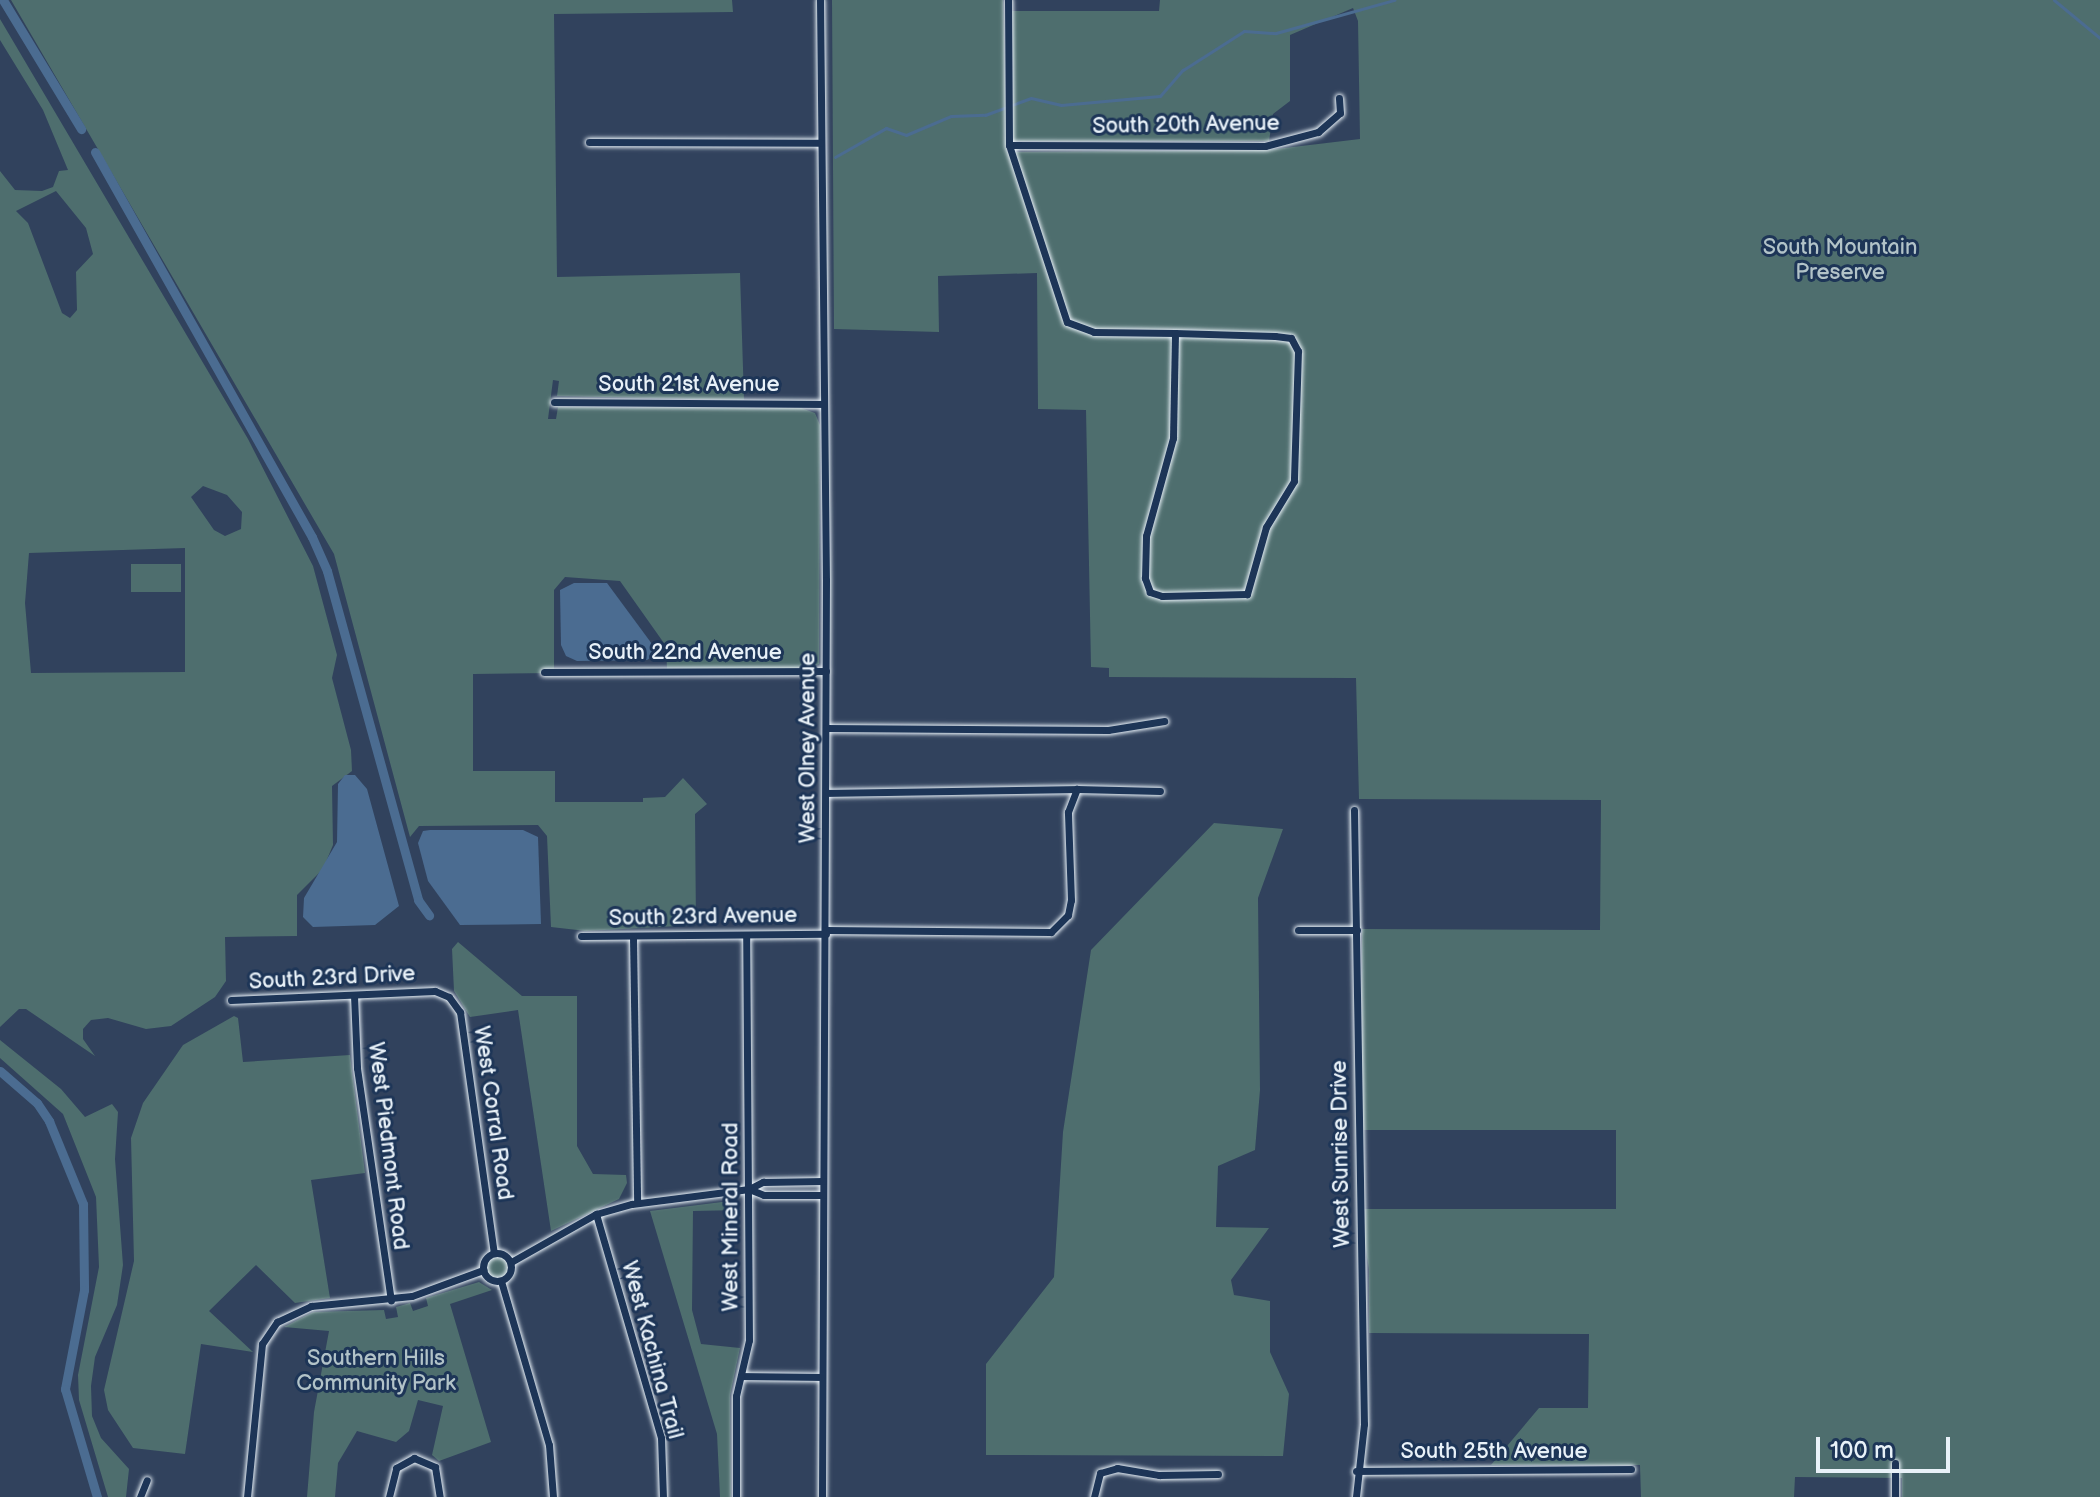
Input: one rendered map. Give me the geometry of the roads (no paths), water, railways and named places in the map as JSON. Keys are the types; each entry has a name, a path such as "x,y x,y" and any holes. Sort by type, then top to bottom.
{"street":[{"name":"West Olney Avenue","path":"820,0 826,671 822,1497"},
{"path":"1008,0 1009,145 1067,322 1094,332 1175,333 1291,338 1298,351 1294,481 1266,527 1247,594 1162,596 1150,592 1145,578 1146,536 1173,438 1175,333"},
{"name":"South 20th Avenue","path":"1009,145 1265,146 1318,132 1340,113 1339,98"},
{"path":"589,142 820,143"},
{"name":"South 21st Avenue","path":"554,402 824,404"},
{"name":"South 22nd Avenue","path":"544,672 826,671"},
{"path":"826,728 1108,730 1164,721"},
{"path":"826,793 1077,789 1160,791"},
{"name":"South 23rd Avenue","path":"581,936 1051,932 1068,915 1071,900 1068,812 1077,789"},
{"name":"West Sunrise Drive","path":"1354,810 1364,1424 1356,1471 1356,1497"},
{"path":"1298,930 1357,930"},
{"name":"West Mineral Road","path":"736,1497 741,1376 749,1340 746,936"},
{"path":"633,937 637,1203"},
{"name":"South 23rd Drive","path":"231,1000 435,991"},
{"name":"West Corral Road","path":"435,991 449,997 460,1012 494,1253"},
{"name":"West Piedmont Road","path":"354,995 357,1068 391,1301"},
{"path":"511,1262 596,1214 637,1203 749,1189 782,1181 823,1181"},
{"path":"782,1181 782,1194"},
{"path":"749,1189 823,1195"},
{"name":"West Kachina Trail","path":"596,1214 661,1438 663,1497"},
{"path":"483,1270 486,1257 494,1253 511,1262"},
{"path":"483,1270 491,1280 501,1281 509,1275 511,1262"},
{"path":"247,1497 262,1344 277,1322 311,1306 391,1301 483,1270"},
{"path":"501,1281 549,1445 553,1497"},
{"path":"741,1376 821,1377"},
{"path":"389,1497 396,1468 414,1458 435,1467 440,1497"},
{"path":"1895,1463 1895,1497"},
{"path":"1094,1497 1100,1473 1117,1468 1159,1475 1218,1474"},
{"name":"South 25th Avenue","path":"1356,1471 1631,1469"},
{"path":"140,1497 147,1480"}],"water":[{"path":"574,583 607,583 652,644 655,655 647,660 577,661 566,656 561,645 560,590"},
{"path":"345,775 355,775 367,789 399,906 375,925 313,927 303,917 304,898 337,842 338,784"},
{"path":"523,830 538,837 541,924 460,925 428,881 418,843 423,831"}],"waterway":[{"path":"3,0 81,129"},
{"path":"835,157 886,128 906,135 951,116 985,115 1031,98 1061,105 1160,96 1183,70 1244,31 1276,33 1394,0"},
{"path":"2054,0 2100,38"},
{"path":"95,152 312,537 327,571 418,900 429,915"},
{"path":"0,1071 37,1103 49,1121 83,1204 84,1290 65,1389 97,1497"}],"park label":[{"name":"South Mountain Preserve","path":"1840,260"},
{"name":"Southern Hills Community Park","path":"376,1370"}]}
